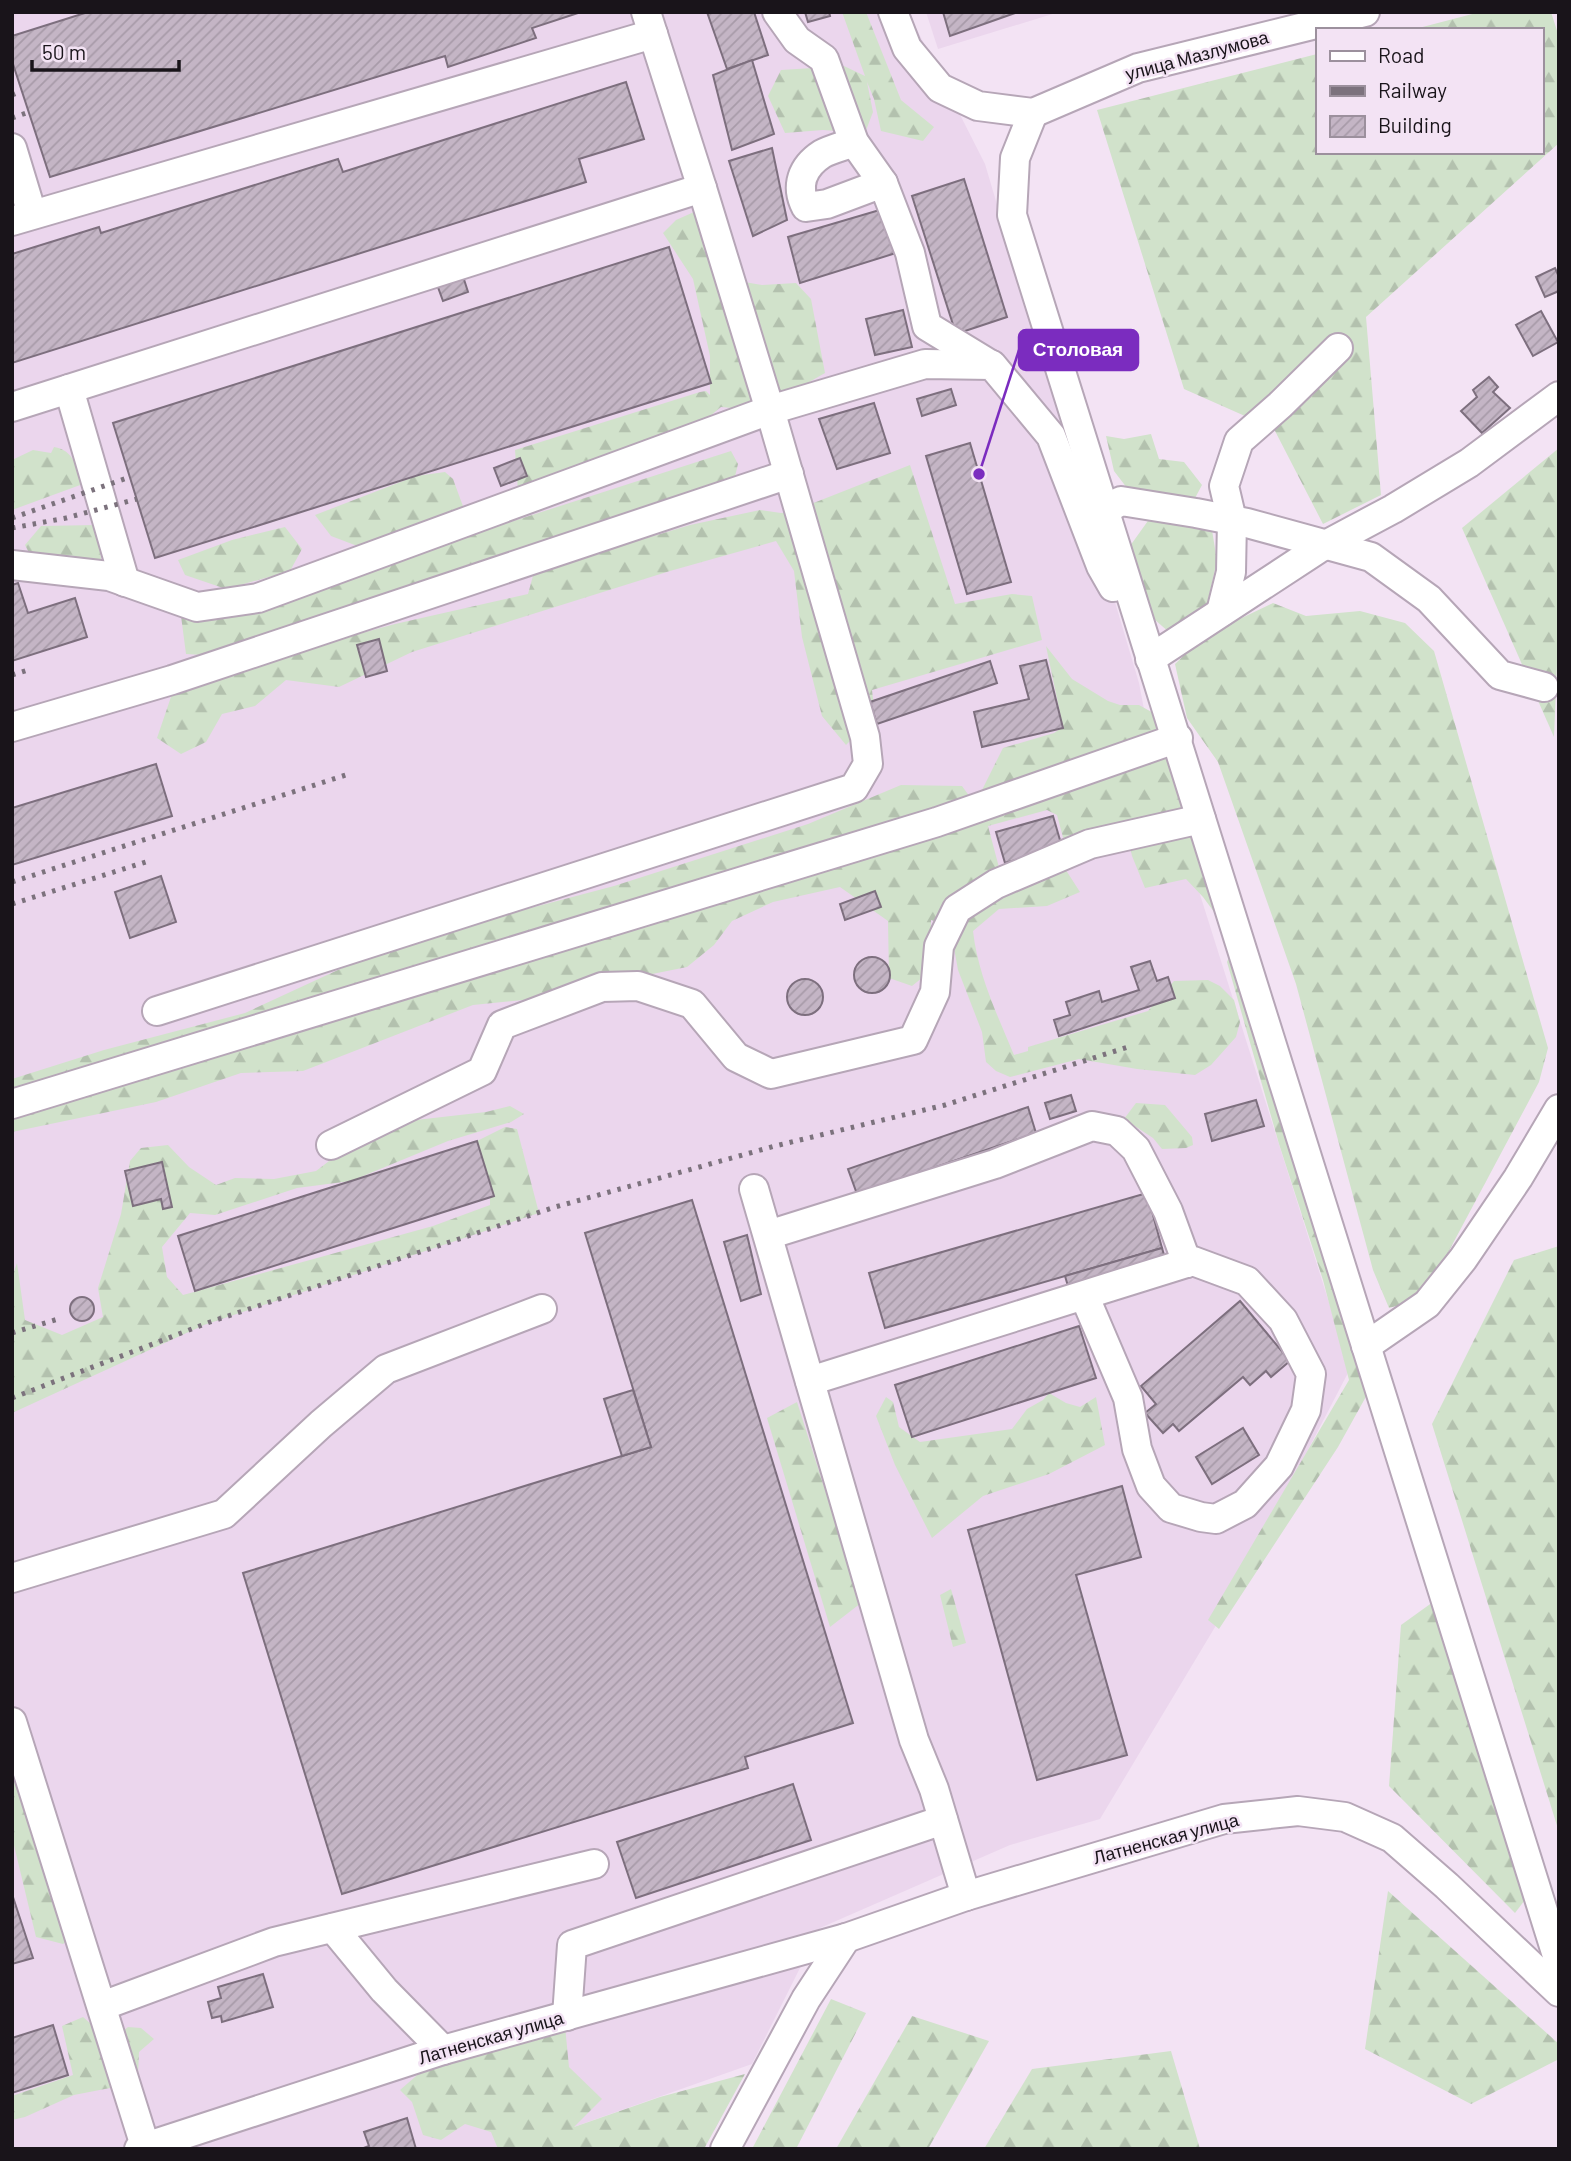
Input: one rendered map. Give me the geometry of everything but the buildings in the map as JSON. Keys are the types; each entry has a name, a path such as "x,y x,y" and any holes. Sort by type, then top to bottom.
{"street":[{"path":"777,12 797,40 824,59 854,142 883,183 910,253 927,326 992,365 1051,436 1101,566 1148,654"},
{"path":"893,12 907,48 940,88 978,106 1033,113 1015,158 1012,215 1148,654 1178,738 1201,819 1559,1962"},
{"name":"улица Мазлумова","path":"1033,113 1138,68 1364,12"},
{"path":"12,148 22,218 650,23 789,474 865,737 868,764 854,788 157,1012"},
{"path":"854,142 821,155 803,174 799,193 806,207 827,204 883,183"},
{"path":"12,407 702,188"},
{"path":"1221,612 1231,572 1232,520 1224,486 1240,441 1338,348"},
{"path":"12,565 109,576 197,607 258,598 770,411 925,364 992,365"},
{"path":"69,389 125,582"},
{"path":"1148,654 1221,612 1327,544 1393,509 1469,463 1559,396"},
{"path":"12,727 172,680 789,474"},
{"path":"1103,510 1121,501 1232,520 1371,557 1429,599 1500,675 1544,687"},
{"path":"12,1104 937,822 1178,738"},
{"path":"331,1145 482,1071 502,1025 602,987 638,986 692,1004 736,1056 771,1074 913,1040 935,992 939,946 957,909 996,884 1090,844 1201,819"},
{"path":"1367,1346 1427,1304 1463,1259 1518,1178 1559,1109"},
{"path":"768,1235 995,1164 1092,1126 1117,1131 1136,1149 1168,1211 1186,1263"},
{"path":"754,1189 914,1740 943,1820 966,1896"},
{"path":"810,1381 1084,1295 1186,1263 1193,1261 1247,1281 1283,1320 1311,1374 1306,1410 1279,1466 1245,1504 1216,1519 1202,1517 1171,1508 1151,1486 1138,1449 1128,1398 1084,1295"},
{"path":"12,1578 224,1514 321,1424 386,1369 542,1309"},
{"path":"12,1722 144,2148"},
{"name":"Латненская улица","path":"144,2148 443,2050 846,1938 966,1896 1224,1819 1298,1811 1345,1817 1392,1838 1559,1992"},
{"path":"567,2016 572,1945 943,1820"},
{"path":"102,2006 274,1942 594,1864"},
{"path":"333,1928 384,1990 443,2050"},
{"path":"725,2149 806,1999 846,1938"}],"shaded area":[{"path":"12,12 908,12 985,164 1139,683 1148,730 1350,1369 1221,1617 1100,1819 1010,1845 820,1928 752,2064 534,2141 532,2149 12,2149"},
{"path":"926,12 1059,12 938,49"}],"green space":[{"path":"842,12 866,12 901,100 934,127 923,141 881,131 867,82 873,112 865,133 823,130 785,133 768,96 781,70 844,66 865,76"},
{"path":"1480,12 1551,12 1559,37 1559,143 1366,317 1381,495 1323,524 1274,429 1184,389 1097,110 1316,54 1316,154 1543,154 1543,28 1419,28"},
{"path":"712,204 744,282 762,285 796,283 811,299 825,373 754,410 721,407 687,435 518,491 515,450 700,392 706,391 710,395 710,356 693,279 663,233 676,220"},
{"path":"1151,434 1159,459 1184,462 1202,485 1194,500 1127,488 1114,471 1106,436 1124,439"},
{"path":"54,447 70,456 83,484 12,510 12,460 33,450 51,453"},
{"path":"1559,448 1559,615 1554,737 1462,528"},
{"path":"731,451 738,464 731,493 218,656 186,654 181,616 473,534"},
{"path":"910,465 955,604 1012,594 1032,596 1042,640 872,690 875,716 846,745 822,716 802,637 794,571 776,541 670,571 412,652 339,687 286,680 255,706 222,714 206,742 181,754 157,738 173,691 277,656 395,624 528,594 534,572 690,525 760,510 781,513 812,510 811,504"},
{"path":"445,472 453,479 464,509 360,547 331,536 315,515 416,476"},
{"path":"1150,518 1212,530 1217,561 1206,608 1170,633 1154,619 1130,546"},
{"path":"96,525 101,558 98,585 44,582 25,545 41,526"},
{"path":"285,527 302,549 290,571 226,589 185,575 178,560 232,540"},
{"path":"1273,603 1306,616 1360,611 1405,623 1434,651 1548,1048 1539,1082 1435,1277 1415,1301 1389,1308 1373,1270 1296,984 1218,762 1187,718 1175,664 1204,636"},
{"path":"1046,646 1072,679 1108,701 1120,705 1139,705 1157,715 1217,916 1186,879 1145,888 1132,856 1125,825 1065,845 1057,815 1047,810 988,826 1001,875 1062,864 1080,892 1047,906 999,909 973,931 989,994 1014,1055 1028,1051 1028,1047 1148,1011 1174,981 1208,980 1220,986 1234,1000 1240,1022 1236,1037 1211,1065 1195,1075 1079,1059 1010,1077 996,1071 986,1062 982,1032 958,970 950,926 931,920 931,930 948,957 912,986 889,978 888,921 840,887 773,902 732,921 714,945 687,967 523,1000 473,1005 303,1071 241,1073 156,1102 12,1132 12,1079 104,1050 245,1013 366,957 493,918 614,886 808,824 901,785 962,786 978,808 979,796 1003,748 1054,733 1063,727"},
{"path":"1229,957 1239,959 1373,1384 1338,1447 1219,1629 1208,1620 1349,1380 1323,1280 1279,1144 1227,962"},
{"path":"1136,1103 1165,1105 1192,1137 1193,1145 1162,1149 1153,1138 1124,1119"},
{"path":"510,1106 524,1114 511,1122 448,1141 351,1181 297,1188 215,1215 190,1213 162,1247 167,1277 183,1295 433,1226 490,1205 490,1183 477,1141 505,1127 517,1129 539,1213 204,1325 12,1413 12,1277 17,1263 25,1320 62,1335 103,1317 98,1288 121,1214 130,1161 141,1148 168,1145 189,1167 216,1185 235,1178 274,1179 316,1171 337,1155 407,1121 486,1112"},
{"path":"1559,1246 1559,1832 1432,1424 1514,1260"},
{"path":"1049,1393 1066,1403 1080,1407 1096,1397 1105,1445 1049,1474 983,1496 932,1538 895,1465 876,1416 886,1397 893,1402 899,1427 920,1442 1012,1429 1027,1409 1043,1400"},
{"path":"797,1402 861,1603 830,1627 767,1418"},
{"path":"951,1589 966,1643 953,1647 940,1595"},
{"path":"1433,1602 1531,1892 1515,1913 1389,1786 1401,1625"},
{"path":"12,1746 79,1933 63,1944 36,1937 12,1837"},
{"path":"1388,1891 1559,2044 1559,2059 1471,2104 1365,2049"},
{"path":"831,1999 866,2013 796,2149 752,2149"},
{"path":"912,2016 989,2041 928,2149 836,2149"},
{"path":"83,2017 91,2024 118,2035 128,2027 141,2028 154,2039 139,2052 138,2076 110,2088 74,2095 12,2120 12,2096 73,2075 62,2026"},
{"path":"565,2026 569,2067 602,2099 574,2127 660,2097 745,2074 704,2149 498,2149 491,2132 465,2124 441,2140 423,2135 412,2102 400,2090 423,2070"},
{"path":"1171,2051 1200,2149 984,2149 1032,2069"}],"railway":[{"path":"12,95 22,91"},
{"path":"12,118 29,112"},
{"path":"12,518 130,477"},
{"path":"12,528 66,518 137,499"},
{"path":"12,675 28,670"},
{"path":"12,882 349,774"},
{"path":"12,904 152,860"},
{"path":"12,1398 210,1322 555,1207 775,1146 945,1105 1128,1047"},
{"path":"12,1333 58,1319"}],"place":[{"name":"Столовая","path":"979,474"}]}
